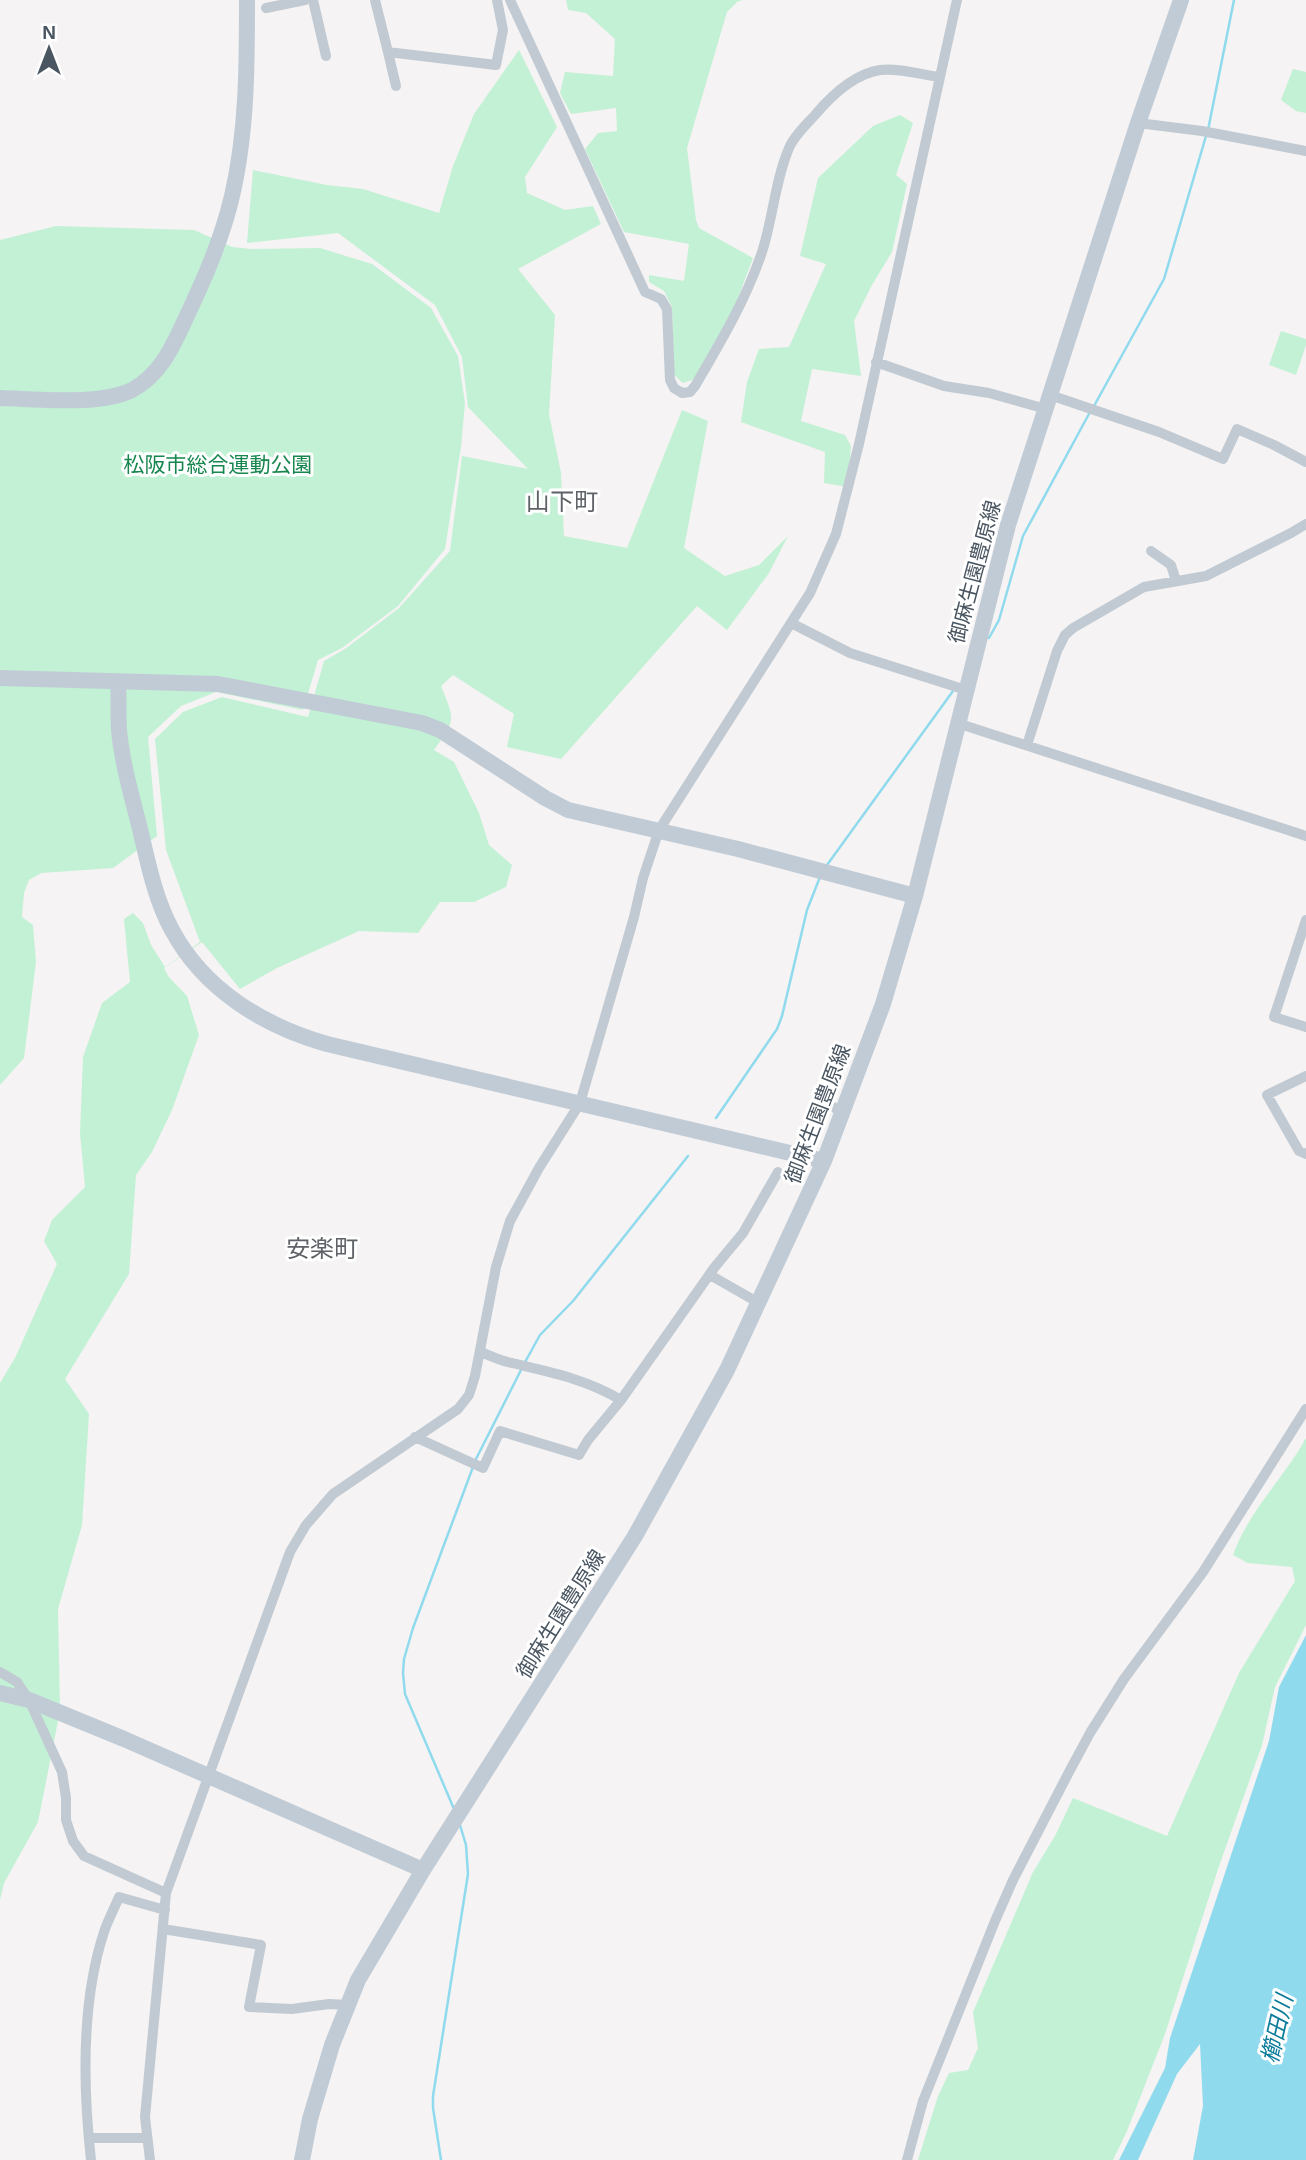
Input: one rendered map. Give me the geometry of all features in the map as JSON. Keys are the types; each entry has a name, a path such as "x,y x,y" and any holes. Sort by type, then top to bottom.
{"street":[{"path":"0,398 76,400 120,395 146,381 159,368 172,348 200,289 232,197 243,122 247,0"},
{"path":"266,8 305,0"},
{"path":"313,0 327,56"},
{"path":"375,0 396,86"},
{"path":"388,52 496,65 503,30 497,0"},
{"path":"510,0 645,292 661,299 667,309 670,380 674,388 682,393 695,386 736,314 762,251 782,170 795,138 834,93 870,74 899,70 938,77"},
{"path":"150,2160 145,2117 166,1893 284,1569 297,1539 316,1511 333,1494 458,1409 465,1401 481,1352 496,1267 510,1220 580,1103 659,830 810,593 836,534 859,444 957,0"},
{"name":"御麻生園豊原線","path":"302,2160 310,2119 332,2045 358,1980 423,1870 635,1536 727,1370 824,1161 883,1004 915,896 1008,525 1138,123 1181,0"},
{"path":"1138,123 1202,131 1306,151"},
{"path":"876,362 944,386 1086,407 1159,432 1223,459 1237,429 1306,462"},
{"path":"1027,745 1057,651 1065,635 1073,628 1144,587 1195,579 1216,572 1306,524"},
{"path":"1151,551 1171,565 1176,581"},
{"path":"791,623 850,653 966,690"},
{"path":"0,678 218,684 431,726 568,810 659,830 915,896"},
{"path":"118,682 123,754 155,890 172,931 186,953 208,978 244,1008 299,1036 824,1161"},
{"path":"957,723 1306,836"},
{"path":"1306,920 1274,1017 1306,1027"},
{"path":"1306,1076 1268,1095 1299,1151 1306,1154"},
{"path":"806,1133 820,1113 830,1105 842,1114"},
{"path":"415,1437 483,1468 500,1431 579,1455 743,1233 778,1172"},
{"path":"710,1275 759,1303"},
{"path":"481,1352 570,1377 621,1399"},
{"path":"907,2160 923,2101 995,1921 1013,1880 1090,1733 1124,1678 1203,1572 1306,1409"},
{"path":"0,1672 17,1682 29,1700 62,1772 66,1820 73,1841 84,1856 166,1893"},
{"path":"0,1693 29,1700 209,1775 423,1870"},
{"path":"92,2160 86,2059 91,1990 104,1932 119,1897 165,1910"},
{"path":"163,1929 261,1945 249,2007 292,2009 329,2004 348,2006"},
{"path":"89,2138 146,2138"}],"green space":[{"path":"566,0 742,0 727,12 687,148 699,228 753,258 733,311 695,379 683,383 674,375 672,307 664,291 649,282 649,275 684,281 689,244 624,232 585,149 598,133 617,131 616,108 571,114 560,93 565,72 613,76 615,39 586,13 568,10"},
{"path":"519,50 557,127 525,177 527,193 565,210 593,206 601,224 518,269 555,315 549,414 561,473 564,536 627,548 682,410 708,421 684,548 725,576 759,565 788,536 769,573 727,630 697,606 561,759 507,747 514,714 453,675 441,686 451,720 434,750 454,762 479,813 489,845 512,865 506,887 474,902 440,902 418,933 359,931 277,968 240,989 202,942 164,968 187,996 199,1035 172,1110 152,1152 136,1175 129,1274 65,1379 89,1414 82,1525 58,1609 60,1711 38,1822 4,1883 0,1900 0,1383 15,1358 57,1264 44,1241 52,1220 85,1187 80,1133 83,1057 102,1003 130,982 124,919 133,913 143,923 151,945 165,967 200,942 166,850 155,739 183,712 222,697 308,717 324,661 345,649 399,608 450,551 462,456 528,469 468,407 462,357 435,305 338,233 247,243 253,170 327,185 363,189 439,213 453,166 474,114"},
{"path":"1293,69 1306,72 1306,113 1296,111 1281,100"},
{"path":"900,115 913,123 896,175 907,184 892,252 854,321 861,376 812,369 801,421 845,435 851,446 848,487 824,483 825,452 741,422 747,382 759,349 789,347 826,264 800,256 818,178 873,126"},
{"name":"松阪市総合運動公園","path":"56,226 194,230 232,247 320,248 372,264 431,308 458,356 465,403 445,549 398,606 342,648 318,660 303,710 216,692 181,706 148,737 157,836 113,868 41,873 29,880 24,893 22,917 33,925 36,962 24,1058 0,1085 0,240"},
{"path":"1281,331 1306,339 1296,375 1269,365"},
{"path":"1306,1438 1306,1625 1275,1687 1262,1745 1218,1869 1165,2034 1113,2160 918,2160 938,2096 949,2073 968,2070 978,2048 973,2012 1033,1872 1055,1836 1073,1798 1167,1836 1239,1673 1295,1581 1292,1567 1248,1563 1233,1555 1248,1524"}],"water":[{"name":"櫛田川","path":"1306,1635 1306,2160 1193,2160 1203,2106 1200,2044 1177,2074 1138,2160 1119,2160 1165,2068 1170,2038 1269,1741 1279,1687"}],"waterway":[{"path":"1208,130 1234,0"},
{"path":"1094,406 1164,279 1206,136"},
{"path":"989,638 999,620 1023,536 1090,412"},
{"path":"827,865 953,691"},
{"path":"716,1118 777,1029 807,910 820,877"},
{"path":"524,1364 540,1335 573,1301 688,1156"},
{"path":"475,1461 521,1370"},
{"path":"454,1809 405,1694 403,1673 413,1628 473,1467"},
{"path":"441,2160 433,2096 468,1874 466,1845 460,1825"}],"district":[{"name":"山下町","path":"562,502"},
{"name":"安楽町","path":"322,1249"}]}
